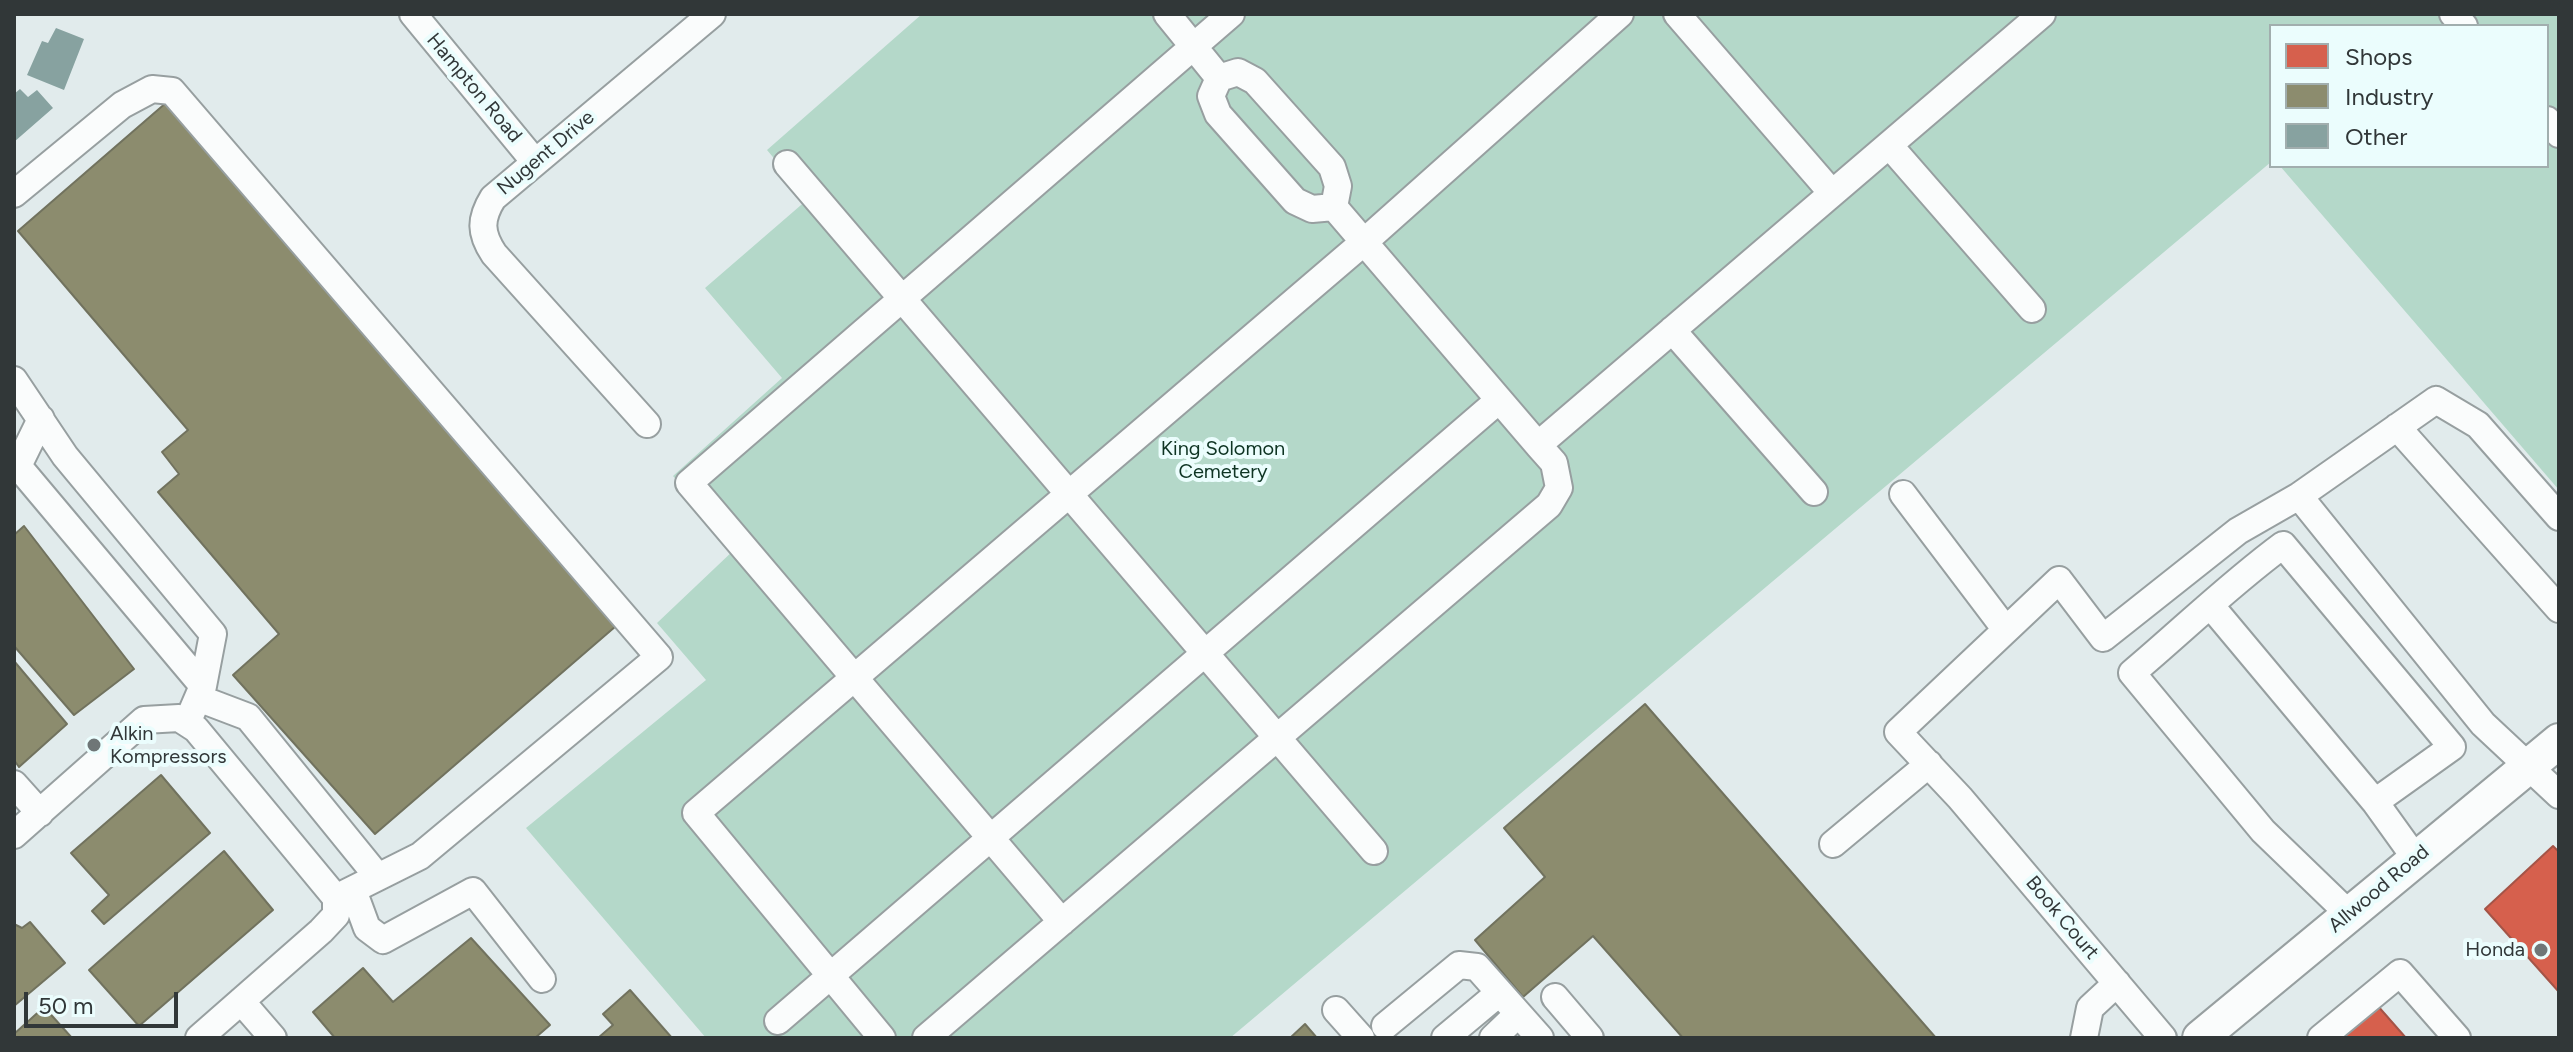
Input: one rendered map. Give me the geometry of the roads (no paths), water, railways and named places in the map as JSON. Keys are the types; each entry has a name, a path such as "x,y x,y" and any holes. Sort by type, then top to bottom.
{"main road":[{"name":"Allwood Road","path":"2200,1038 2559,741"}],"street":[{"name":"Hampton Road","path":"413,14 535,162"},
{"name":"Nugent Drive","path":"647,424 487,243 482,230 483,213 493,198 712,14"},
{"path":"1167,14 1219,78"},
{"path":"1062,922 689,483 1231,14"},
{"path":"882,1038 696,813 1364,242 1620,14"},
{"path":"1677,14 1832,193"},
{"path":"1538,445 2042,14"},
{"path":"1238,72 1255,81 1332,167 1338,186 1334,207 1312,209 1295,201 1218,114 1211,96 1219,78 1238,72"},
{"path":"14,194 122,105 152,89 172,91 659,657 420,856 378,877 337,889"},
{"path":"1889,145 2032,309"},
{"path":"787,164 1374,851"},
{"path":"926,1038 1549,505 1559,488 1554,463 1334,207"},
{"path":"1672,330 1814,492"},
{"path":"14,380 65,456 213,634 200,692 187,723"},
{"path":"778,1021 1499,400"},
{"path":"1903,494 2006,630 2059,580 2103,638 2238,531 2299,496 2436,400 2478,425 2559,517"},
{"path":"41,419 16,468 179,653 200,692 248,717 378,877"},
{"path":"2397,427 2559,609"},
{"path":"2299,496 2483,724 2559,795"},
{"path":"2349,914 2263,831 2132,673 2211,606 2236,579 2283,545 2452,747 2375,802"},
{"path":"2211,606 2375,802 2416,859"},
{"name":"Book Court","path":"2006,630 1898,732 1960,798 2163,1038"},
{"path":"14,835 144,720 179,718 212,748 337,889 367,928 383,940 473,891 542,979"},
{"path":"1833,844 1929,764"},
{"path":"14,784 40,813"},
{"path":"199,1038 336,915 337,889"},
{"path":"1385,1026 1459,965 1477,967 1540,1038"},
{"path":"2321,1038 2400,973 2457,1038"},
{"path":"2084,1038 2090,1008 2117,983"},
{"path":"1445,1038 1499,993"},
{"path":"1555,997 1590,1038"},
{"path":"241,1001 273,1038"},
{"path":"1336,1010 1361,1038"},
{"path":"1493,1038 1518,1014"}],"place":[{"name":"Alkin Kompressors","path":"94,745"},
{"name":"Honda","path":"2541,950"}],"park label":[{"name":"King Solomon Cemetery","path":"1223,460"}]}
